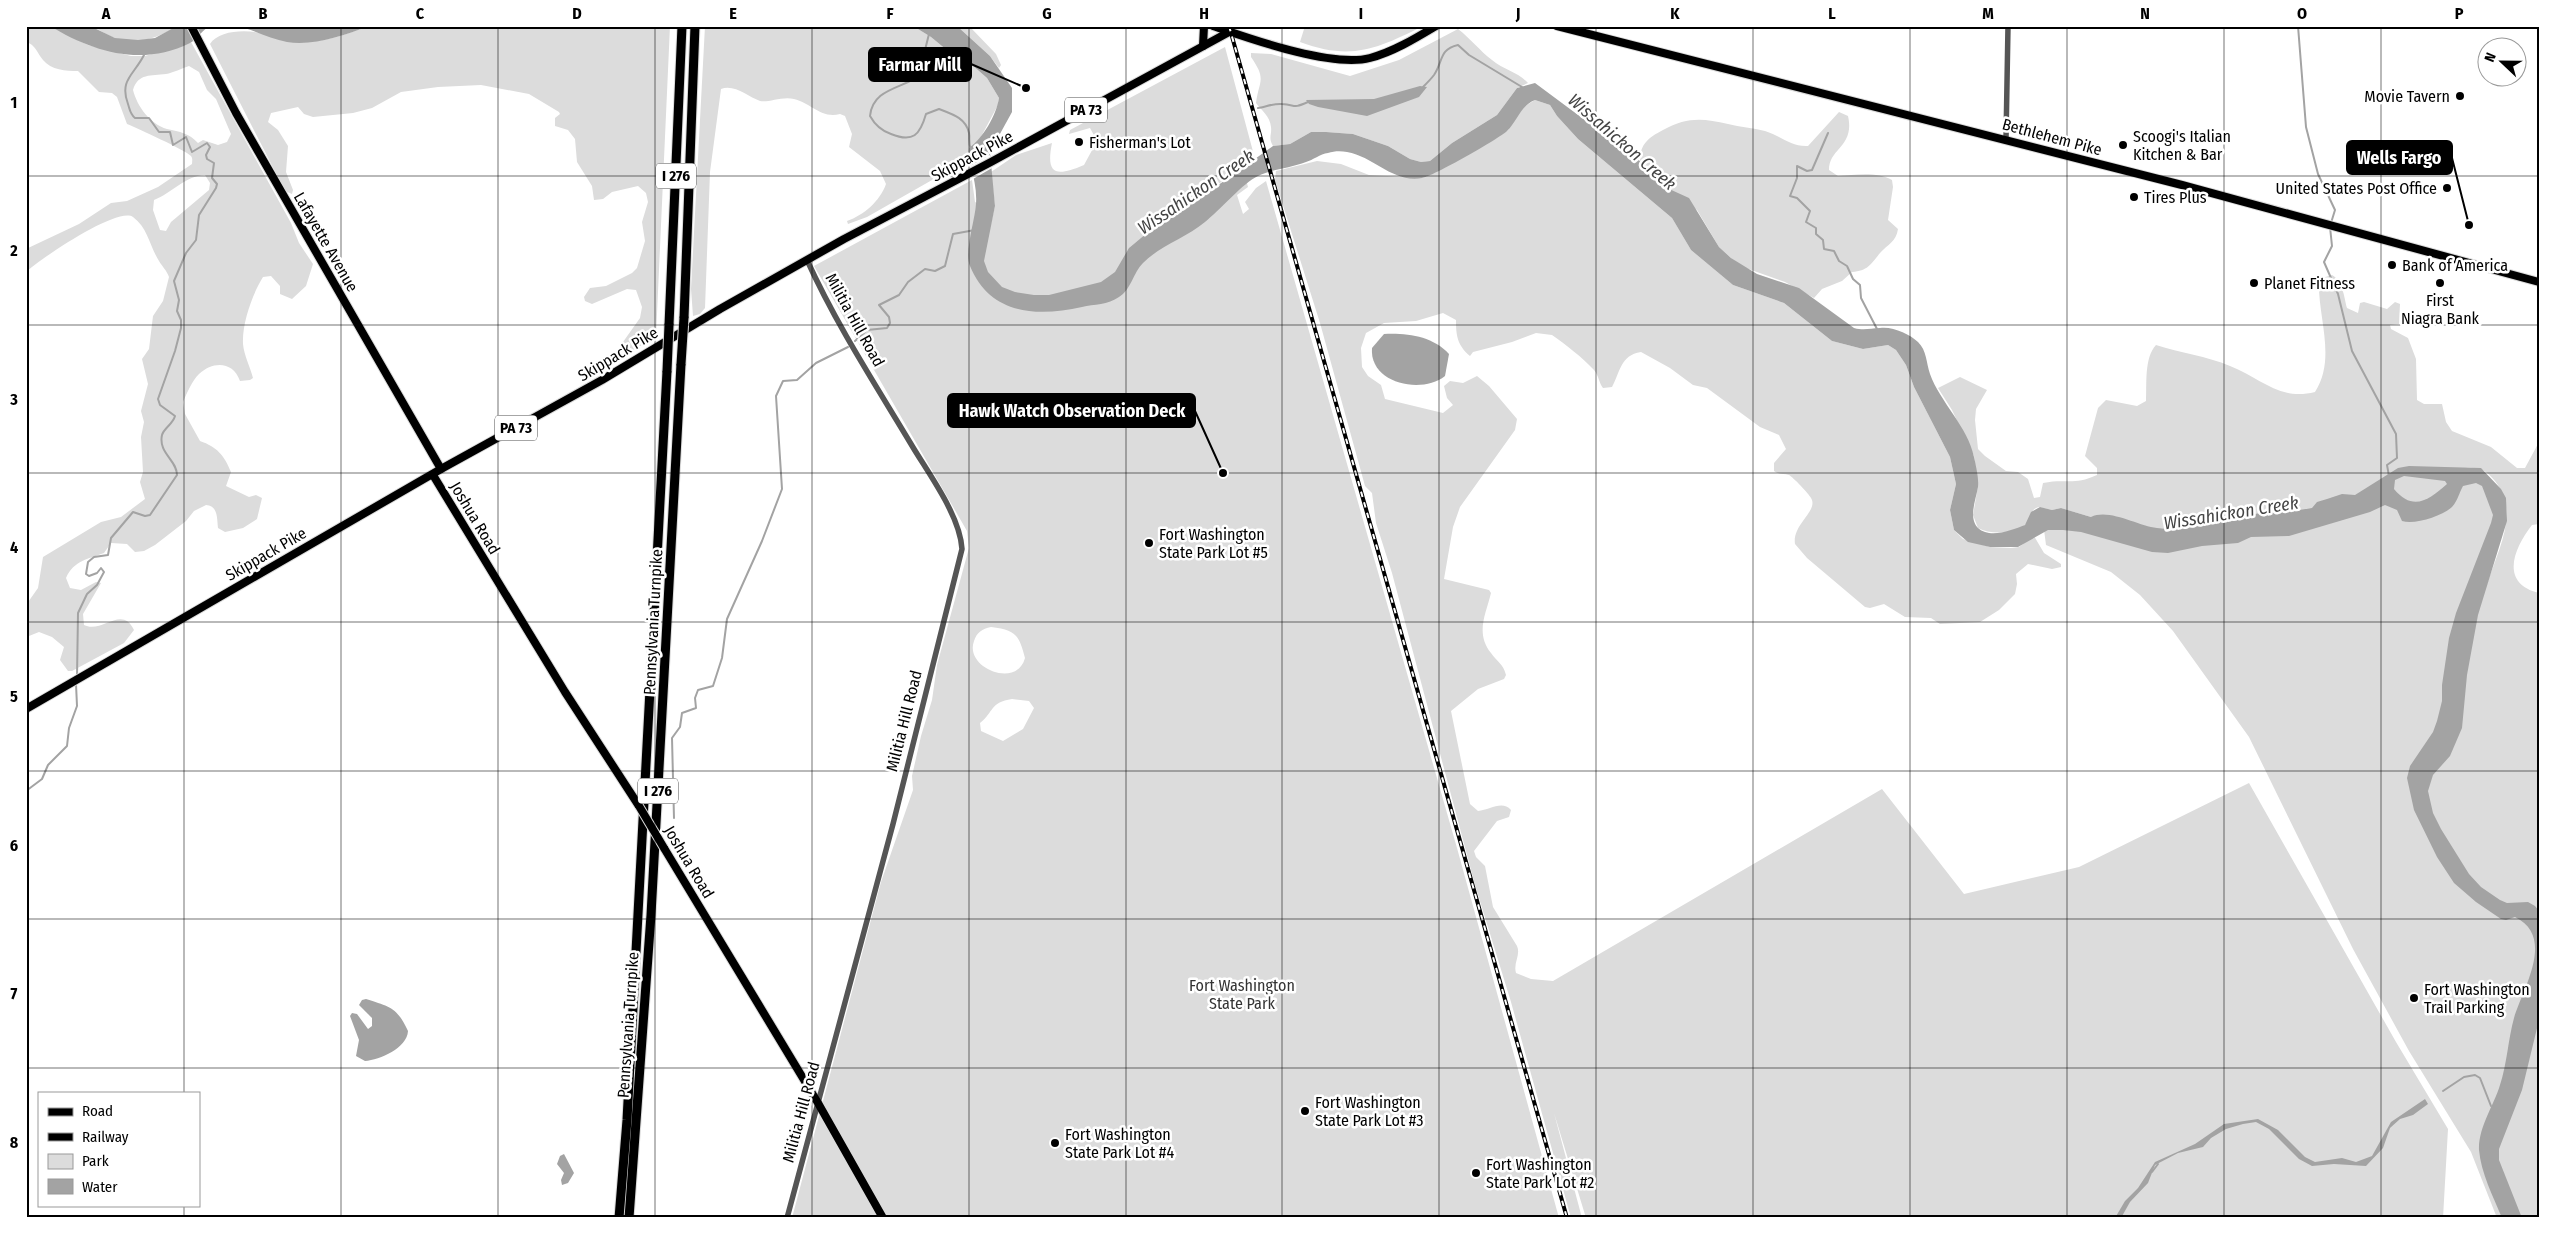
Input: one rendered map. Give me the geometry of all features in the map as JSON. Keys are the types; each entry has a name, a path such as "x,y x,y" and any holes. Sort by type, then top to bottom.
{"highway":[{"name":"Pennsylvania Turnpike","path":"619,1218 627,1120 670,325 682,26"},
{"name":"Pennsylvania Turnpike","path":"629,1218 652,915 684,318 695,26"}],"main road":[{"name":"Lafayette Avenue","path":"191,26 236,113 441,469"},
{"path":"1203,46 1204,26"},
{"path":"1212,26 1230,29 1306,54 1336,60 1370,58 1408,42 1436,26"},
{"name":"Bethlehem Pike","path":"1557,26 2006,139 2539,282"},
{"name":"Skippack Pike","path":"26,708 441,469 602,380 720,309 1203,46 1230,29"},
{"name":"Joshua Road","path":"433,475 565,692 639,806 818,1103 883,1218"}],"street":[{"path":"2006,139 2008,26"},
{"name":"Militia Hill Road","path":"787,1218 893,824 962,549 961,534 938,490 853,347 807,260"}],"green space":[{"path":"26,26 50,26 88,45 131,56 145,56 191,42 291,223 299,243 313,264 306,286 292,299 280,294 280,286 271,276 263,277 259,284 248,309 243,336 243,344 253,378 240,381 237,374 228,367 216,365 210,367 196,377 183,402 185,414 200,441 211,446 223,456 231,472 226,486 249,497 256,495 262,498 257,519 243,528 225,532 218,528 215,510 206,505 194,511 186,521 155,545 144,551 135,552 127,544 111,543 104,553 82,561 73,567 66,578 70,588 81,590 96,582 101,583 83,614 84,625 98,626 118,619 129,623 134,630 124,643 72,671 68,671 60,660 64,647 52,637 39,632 29,636 26,634 26,605 38,588 43,557 101,522 121,517 145,499 140,482 143,472 141,437 144,422 141,411 148,384 142,359 149,349 153,316 163,301 169,277 142,227 133,217 125,216 112,219 96,226 62,246 26,272 26,249 79,224 111,203 127,201 158,187 192,164 192,159 191,156 180,149 127,124 117,97 112,93 99,92 78,71 50,66 34,47 26,42","holes":["189,66 199,72 207,90 216,99 231,134 227,142 218,145 203,140 198,143 188,135 161,127 145,114 138,102 133,90 142,78 169,73","205,175 210,183 209,190 171,222 166,231 160,230 153,210 154,200 191,178"]},
{"path":"90,26 177,26 155,37 131,41 115,38"},
{"path":"368,26 670,26 656,336 631,352 626,351 623,342 640,318 642,307 636,290 627,289 592,304 585,301 584,297 590,288 606,286 632,273 637,268 645,241 642,222 648,202 646,193 638,186 612,192 603,199 594,200 592,186 577,162 575,139 568,130 555,126 555,118 560,114 559,112 529,94 481,85 438,87 401,92 372,108 353,113 313,117 304,114 298,107 271,113 268,122 278,130 288,146 286,172 293,190 292,194 285,191 210,44 221,35 236,32 261,33 289,41 306,42 333,38"},
{"path":"705,26 913,26 931,37 954,56 971,64 987,78 999,98 998,105 969,159 867,217 848,224 847,221 876,202 886,184 880,171 849,147 852,134 845,116 822,113 794,99 785,98 760,101 731,88 721,89 710,172 705,308 700,314 693,316 691,289"},
{"path":"957,26 970,27 996,54 1001,65 999,68 990,56"},
{"path":"1305,26 1423,26 1392,41 1363,50 1334,51 1300,42"},
{"path":"1458,29 1492,60 1520,76 1528,83 1517,88 1497,115 1452,143 1430,161 1421,162 1410,159 1388,146 1353,134 1311,132 1290,144 1273,146 1269,120 1256,103 1261,80 1251,53 1271,54 1350,76 1399,60"},
{"name":"Fort Washington State Park","path":"1225,47 1255,159 1148,232 1129,248 1244,172 1248,187 1237,195 1243,214 1249,209 1245,202 1256,188 1266,181 1457,848 1559,1218 792,1218 881,882 913,790 912,776 932,700 937,665 969,548 967,531 814,266 972,180 975,202 977,203 976,212 985,250 995,206 991,172 1016,155 1052,143 1050,161 1054,170 1059,172 1066,171 1084,165 1097,141 1090,128 1069,134 1070,130","holes":["991,627 1011,632 1021,643 1025,658 1020,667 1012,672 993,671 984,666 977,659 973,651 977,635 980,631","1012,699 1029,701 1034,708 1023,729 1003,741 981,731 980,723 993,708 1000,702"]},
{"path":"1535,100 1550,105 1557,116 1578,139 1672,218 1691,250 1733,285 1784,303 1832,341 1863,349 1888,345 1896,350 1906,365 1914,387 1950,457 1956,484 1950,510 1954,530 1963,539 1990,547 2019,547 2034,536 2044,553 2061,564 2061,567 2052,569 2028,564 2016,574 2015,594 1999,610 1980,622 1940,624 1931,618 1905,617 1884,604 1870,608 1865,607 1807,558 1795,544 1797,530 1809,513 1812,503 1811,498 1791,476 1774,471 1774,463 1786,449 1779,435 1760,427 1707,388 1693,385 1670,368 1641,352 1634,354 1625,361 1612,387 1603,388 1594,370 1552,335 1536,333 1512,342 1473,352 1470,356 1462,348 1458,340 1456,320 1443,313 1416,321 1384,323 1366,333 1361,348 1362,367 1368,376 1381,385 1385,399 1443,413 1453,405 1447,398 1444,386 1450,381 1463,383 1477,376 1489,386 1517,419 1515,430 1460,507 1453,527 1444,579 1489,590 1491,593 1483,623 1484,638 1486,646 1502,665 1506,675 1504,679 1478,689 1451,711 1470,804 1478,811 1500,806 1511,810 1509,817 1497,821 1474,851 1476,857 1485,866 1493,907 1517,946 1516,973 1531,979 1553,981 1882,789 1964,894 2079,867 2249,783 2396,1042 2448,1129 2443,1218 1586,1218 1554,1113 1582,1218 1571,1218 1511,1002 1475,885 1392,573 1376,523 1372,493 1365,486 1320,323 1275,180 1276,171 1317,161 1341,164 1369,175 1424,178 1508,130 1522,108"},
{"path":"1839,112 1848,116 1848,134 1833,157 1829,170 1838,176 1858,174 1879,175 1892,180 1893,187 1888,220 1898,229 1894,240 1869,266 1852,272 1842,281 1822,289 1814,298 1785,282 1743,267 1731,258 1719,247 1697,210 1667,188 1640,161 1641,150 1649,139 1672,126 1687,121 1702,120 1760,130 1796,145 1808,146"},
{"path":"2332,275 2336,278 2343,290 2347,308 2358,313 2360,303 2364,302 2387,309 2395,302 2400,304 2399,324 2390,325 2391,329 2408,338 2416,359 2417,400 2424,404 2442,404 2446,422 2452,431 2491,447 2517,468 2525,468 2539,442 2539,524 2532,525 2525,534 2516,554 2514,573 2518,581 2526,588 2539,593 2539,1218 2497,1218 2471,1152 2409,1051 2353,949 2249,737 2173,631 2140,595 2111,572 2046,545 2043,522 2091,517 2061,508 2052,510 2039,507 2032,512 2029,520 2020,528 2008,532 1989,532 1978,528 1973,515 1978,486 1974,456 1952,410 1938,388 1960,377 1987,390 1976,409 1975,420 1978,449 2006,471 2018,472 2028,479 2034,498 2040,497 2043,483 2082,480 2097,475 2097,468 2085,456 2098,408 2106,400 2137,406 2146,401 2148,364 2152,350 2156,345 2221,363 2280,391 2302,394 2315,392 2325,365 2319,279","holes":["2470,468 2485,471 2495,481 2506,505 2506,518 2501,545 2487,584 2502,504 2480,478 2449,469"]}],"water":[{"path":"50,26 90,26 115,38 138,40 155,38 177,26 211,26 190,43 172,50 136,55 118,53 83,43"},
{"path":"238,26 368,26 328,39 297,43 281,41"},
{"path":"913,26 957,26 990,56 1012,88 1012,112 990,152 995,206 984,261 988,272 1002,287 1015,292 1049,295 1101,282 1115,272 1129,248 1148,232 1273,146 1290,144 1311,132 1353,134 1388,146 1410,159 1421,162 1430,161 1452,143 1497,115 1517,88 1535,83 1640,161 1667,188 1689,198 1719,247 1731,258 1757,274 1799,288 1854,328 1895,329 1915,339 1921,345 1930,374 1940,395 1960,425 1971,446 1978,480 1973,514 1975,524 1983,531 1995,533 2025,525 2031,512 2040,507 2052,510 2061,508 2091,517 2098,515 2115,516 2149,527 2169,529 2192,527 2256,514 2312,508 2317,502 2342,494 2355,495 2398,468 2409,466 2481,468 2501,489 2506,498 2507,521 2478,615 2467,675 2462,728 2450,756 2433,775 2428,791 2433,813 2441,829 2469,874 2481,887 2507,903 2528,902 2539,911 2539,1020 2522,1090 2499,1149 2499,1160 2522,1218 2502,1218 2485,1176 2480,1159 2479,1142 2502,1077 2514,1018 2533,964 2535,950 2533,937 2527,926 2515,917 2506,920 2501,919 2476,902 2454,883 2437,857 2414,810 2407,778 2410,766 2433,732 2437,721 2442,701 2442,685 2449,638 2456,613 2491,523 2493,515 2482,486 2476,483 2463,486 2452,507 2442,514 2421,521 2402,521 2397,510 2385,505 2370,512 2289,536 2251,537 2238,543 2202,546 2168,553 2152,552 2081,532 2063,530 2048,530 2018,547 1990,547 1968,542 1954,530 1950,510 1956,484 1950,457 1914,387 1906,365 1896,350 1888,345 1863,349 1832,341 1784,303 1733,285 1691,250 1672,218 1578,139 1557,116 1550,105 1535,100 1526,106 1511,127 1502,135 1451,165 1422,178 1411,179 1402,177 1357,155 1340,151 1263,174 1252,179 1198,228 1150,257 1140,267 1123,294 1115,300 1048,312 1017,309 1002,303 990,294 979,282 968,260 976,199 971,166 968,164 969,148 988,126 999,98 987,78 971,64 954,56 931,37","holes":["2404,476 2445,481 2447,484 2440,490 2421,501 2414,502 2408,500 2394,489 2395,480"]},
{"path":"1420,86 1427,87 1419,97 1367,116 1318,107 1309,104 1306,100 1374,99"},
{"path":"1384,334 1411,335 1435,343 1449,354 1445,376 1435,382 1423,385 1411,385 1387,377 1379,370 1373,360 1372,348"},
{"path":"366,999 396,1012 408,1031 403,1043 398,1048 385,1056 365,1061 356,1056 359,1040 350,1016 352,1013 357,1014 368,1029 372,1026 372,1018 359,1005 362,1000"},
{"path":"2425,1099 2428,1104 2413,1115 2400,1119 2390,1128 2383,1148 2366,1166 2334,1164 2312,1166 2299,1159 2269,1129 2256,1122 2226,1129 2211,1138 2203,1147 2178,1153 2155,1165 2148,1183 2130,1202 2121,1218 2115,1218 2125,1201 2138,1188 2155,1162 2195,1144 2224,1124 2258,1119 2278,1130 2305,1157 2315,1162 2342,1158 2356,1162 2372,1156 2391,1122"},
{"path":"564,1154 574,1173 568,1183 562,1185 561,1180 564,1173 557,1164 560,1156"}],"pier":[{"path":"990,155 992,168 973,179 970,166"}],"waterway":[{"path":"2298,26 2306,127 2318,174 2335,210 2331,223"},
{"path":"929,34 924,54 924,72 917,78 884,93 872,106 870,116 876,125 885,131 905,138 918,132 926,114 939,109 962,120 969,133 971,149"},
{"path":"1423,87 1434,75 1444,53 1458,45 1469,55 1522,87"},
{"path":"77,677 78,613 87,594 97,585 104,572 101,568 97,573 89,576 86,574 88,562 94,557 108,555 111,538 133,512 145,516 150,515 177,475 174,465 165,452 161,441 163,433 175,416 160,405 158,399 181,328 181,320 177,311 179,300 174,281 186,253 196,240 199,215 217,184 212,178 214,163 207,159 206,155 210,147 207,143 192,152 186,137 173,145 170,132 159,132 149,118 135,118 131,113 126,96 126,83 144,55"},
{"path":"1258,108 1279,104 1297,106 1308,102"},
{"path":"1828,133 1812,170 1807,171 1797,166 1797,178 1790,196 1797,198 1810,211 1806,222 1816,228 1816,234 1823,240 1824,249 1834,251 1839,261 1847,266 1853,279 1860,285 1861,298 1877,329"},
{"path":"2330,227 2332,246 2324,262 2338,294 2352,351 2396,434 2397,458 2387,465 2389,476"},
{"path":"855,341 867,330 887,328 890,323 889,317 879,305 899,295 908,282 925,269 935,271 945,266 953,234 975,230"},
{"path":"674,818 672,738 680,727 682,713 696,708 695,698 698,690 713,686 722,658 727,619 762,541 782,489 776,396 783,381 797,380 816,363 848,347"},
{"path":"26,791 42,779 48,765 67,746 69,728 77,706 76,684"},
{"path":"2443,1091 2464,1077 2475,1075 2480,1078 2491,1106"},
{"path":"2152,1172 2158,1164"}],"railway":[{"path":"1229,26 1567,1218"}],"place":[{"name":"Farmar Mill","path":"1026,88"},
{"name":"Movie Tavern","path":"2460,96"},
{"name":"Fisherman's Lot","path":"1079,142"},
{"name":"Scoogi's Italian Kitchen & Bar","path":"2123,145"},
{"name":"United States Post Office","path":"2447,188"},
{"name":"Tires Plus","path":"2134,197"},
{"name":"Wells Fargo","path":"2469,225"},
{"name":"Bank of America","path":"2392,265"},
{"name":"Planet Fitness","path":"2254,283"},
{"name":"First Niagra Bank","path":"2440,283"},
{"name":"Hawk Watch Observation Deck","path":"1223,473"},
{"name":"Fort Washington State Park Lot #5","path":"1149,543"},
{"name":"Fort Washington Trail Parking","path":"2414,998"},
{"name":"Fort Washington State Park Lot #3","path":"1305,1111"},
{"name":"Fort Washington State Park Lot #4","path":"1055,1143"},
{"name":"Fort Washington State Park Lot #2","path":"1476,1173"}],"water label":[{"name":"Wissahickon Creek","path":"1622,142"},
{"name":"Wissahickon Creek","path":"1196,192"},
{"name":"Wissahickon Creek","path":"2231,513"}]}
